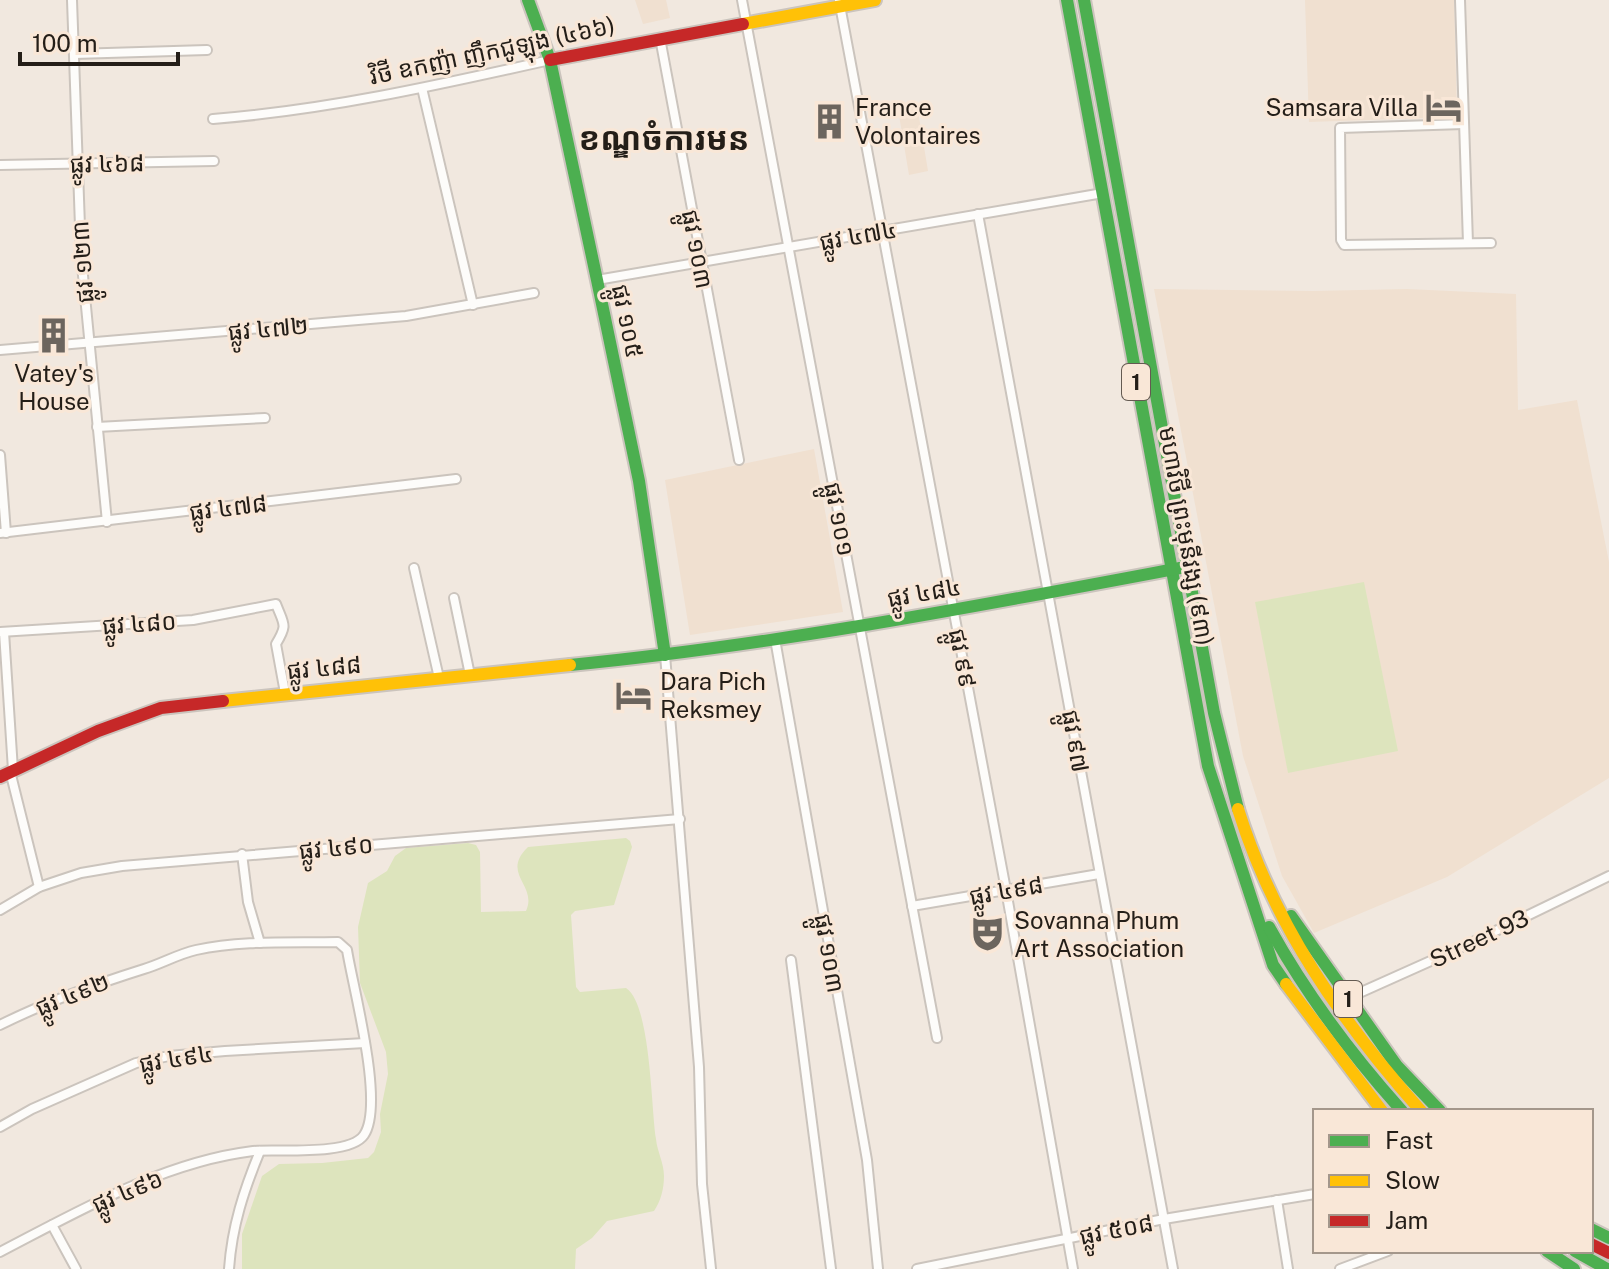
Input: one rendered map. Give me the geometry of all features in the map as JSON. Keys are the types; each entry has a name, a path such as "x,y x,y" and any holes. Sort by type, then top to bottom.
{"main road":[{"name":"ផ្លូវ ១០៥","path":"528,0 554,59 604,279 670,655"},
{"name":"វិថី ឧកញ៉ា ញឹកជូឡុង (៤៦៦)","path":"554,59 840,3 875,0"},
{"name":"មហាវិថី ព្រះមុនីវង្ស (៩៣)","path":"1067,0 1208,766 1248,886"},
{"name":"មហាវិថី ព្រះមុនីវង្ស (៩៣)","path":"1084,0 1224,761 1263,880"},
{"name":"ផ្លូវ ៤៨៤","path":"670,655 954,610 1189,566"},
{"name":"ផ្លូវ ៤៨៨","path":"8,773 140,714 161,708 670,655"},
{"name":"1","path":"1263,880 1397,1066 1438,1109"},
{"path":"1263,880 1314,975 1386,1072 1419,1109"},
{"name":"1","path":"1248,886 1273,965 1380,1109"},
{"path":"1248,886 1302,984 1400,1109"},
{"path":"1550,1253 1574,1269"},
{"path":"1579,1253 1607,1269"}],"street":[{"name":"ផ្លូវ ១២៣","path":"72,0 76,163 88,345 107,522"},
{"name":"ផ្លូវ ១០១","path":"742,0 937,1038"},
{"path":"1460,0 1468,243"},
{"name":"ផ្លូវ ៩៩","path":"840,3 1006,890 1073,1269"},
{"name":"ផ្លូវ ១០៣","path":"660,38 739,460"},
{"path":"74,54 207,50"},
{"name":"វិថី ឧកញ៉ា ញឹកជូឡុង (៤៦៦)","path":"213,119 260,115 422,88 554,59"},
{"path":"422,88 473,305"},
{"path":"1464,124 1340,128 1341,240 1344,245 1491,243"},
{"name":"ផ្លូវ ៤៦៨","path":"0,165 214,161"},
{"name":"ផ្លូវ ៤៧៤","path":"604,279 1119,191"},
{"name":"ផ្លូវ ៩៧","path":"978,214 1173,1269"},
{"name":"ផ្លូវ ៤៧២","path":"0,350 88,345 390,317 534,293"},
{"path":"97,427 265,418"},
{"path":"0,455 3,533"},
{"name":"ផ្លូវ ៤៧៨","path":"3,533 456,479"},
{"path":"414,568 439,678"},
{"path":"454,598 470,675"},
{"name":"ផ្លូវ ៤៨០","path":"2,632 193,620 276,604 284,628 276,647 285,693"},
{"path":"2,632 8,773 39,887"},
{"name":"ផ្លូវ ១០៣","path":"775,639 867,1160 878,1269"},
{"path":"670,655 699,1067 702,1184 711,1269"},
{"name":"ផ្លូវ ៤៩០","path":"0,910 39,887 81,873 122,866 680,819"},
{"path":"242,854 248,902 260,943"},
{"name":"ផ្លូវ ៤៩៨","path":"912,906 1099,874"},
{"name":"Street 93","path":"1348,998 1609,876"},
{"name":"ផ្លូវ ៤៩២","path":"0,1025 67,994 193,951 260,943 338,942 347,950 365,1043"},
{"path":"791,960 831,1269"},
{"name":"ផ្លូវ ៤៩៤","path":"0,1127 32,1109 136,1063 169,1056 225,1051 365,1043"},
{"name":"ផ្លូវ ៤៩៦","path":"0,1252 157,1176 228,1154 304,1151 352,1144 364,1136 369,1121 365,1043"},
{"path":"229,1269 231,1238 242,1195 260,1151"},
{"name":"ផ្លូវ ៥០៨","path":"917,1269 1164,1219 1313,1194"},
{"path":"1277,1200 1288,1269"},
{"path":"52,1225 76,1269"},
{"path":"1340,1269 1383,1253"}],"shaded area":[{"path":"635,0 666,0 670,18 643,24"},
{"path":"1305,0 1454,0 1457,117 1309,122"},
{"path":"917,105 928,171 909,175 898,109"},
{"path":"1154,289 1407,289 1516,294 1518,410 1577,400 1609,562 1609,778 1447,877 1314,933 1282,876 1243,756"},
{"path":"814,449 843,612 690,635 665,480"}],"green space":[{"path":"1364,582 1398,751 1288,773 1255,602"},
{"path":"626,838 632,847 614,905 575,911 571,915 576,987 580,992 626,988 641,1014 657,1144 664,1171 662,1194 654,1211 607,1221 592,1238 576,1249 575,1269 242,1269 242,1234 262,1176 279,1164 368,1158 374,1152 381,1132 380,1114 388,1074 386,1052 360,983 358,927 368,883 387,871 395,856 406,848 468,843 476,845 480,852 481,912 526,911 527,894 518,865 520,856 528,847"}],"traffic: fast":[{"path":"528,0 550,60 597,280 639,481 665,655"},
{"path":"1067,0 1208,766 1273,965 1286,984"},
{"path":"1084,0 1214,713 1238,809"},
{"path":"570,665 800,636 1180,568"},
{"path":"1291,916 1397,1066 1438,1109"},
{"path":"1269,927 1330,1023 1400,1109"},
{"path":"1593,1230 1609,1238"},
{"path":"1550,1253 1574,1269"},
{"path":"1579,1253 1607,1269"}],"traffic: slow":[{"path":"743,24 875,0"},
{"path":"223,701 570,665"},
{"path":"1238,809 1271,892 1313,970 1364,1042 1419,1109"},
{"path":"1286,984 1380,1109"}],"traffic: jam":[{"path":"550,60 743,24"},
{"path":"0,777 98,731 161,708 223,701"},
{"path":"1593,1245 1609,1253"}],"place":[{"name":"Samsara Villa","path":"1444,107"},
{"name":"France Volontaires","path":"829,121"},
{"name":"Vatey's House","path":"54,336"},
{"name":"Dara Pich Reksmey","path":"634,695"},
{"name":"Sovanna Phum Art Association","path":"988,934"}],"district":[{"name":"ខណ្ឌចំការមន","path":"664,138"}]}
